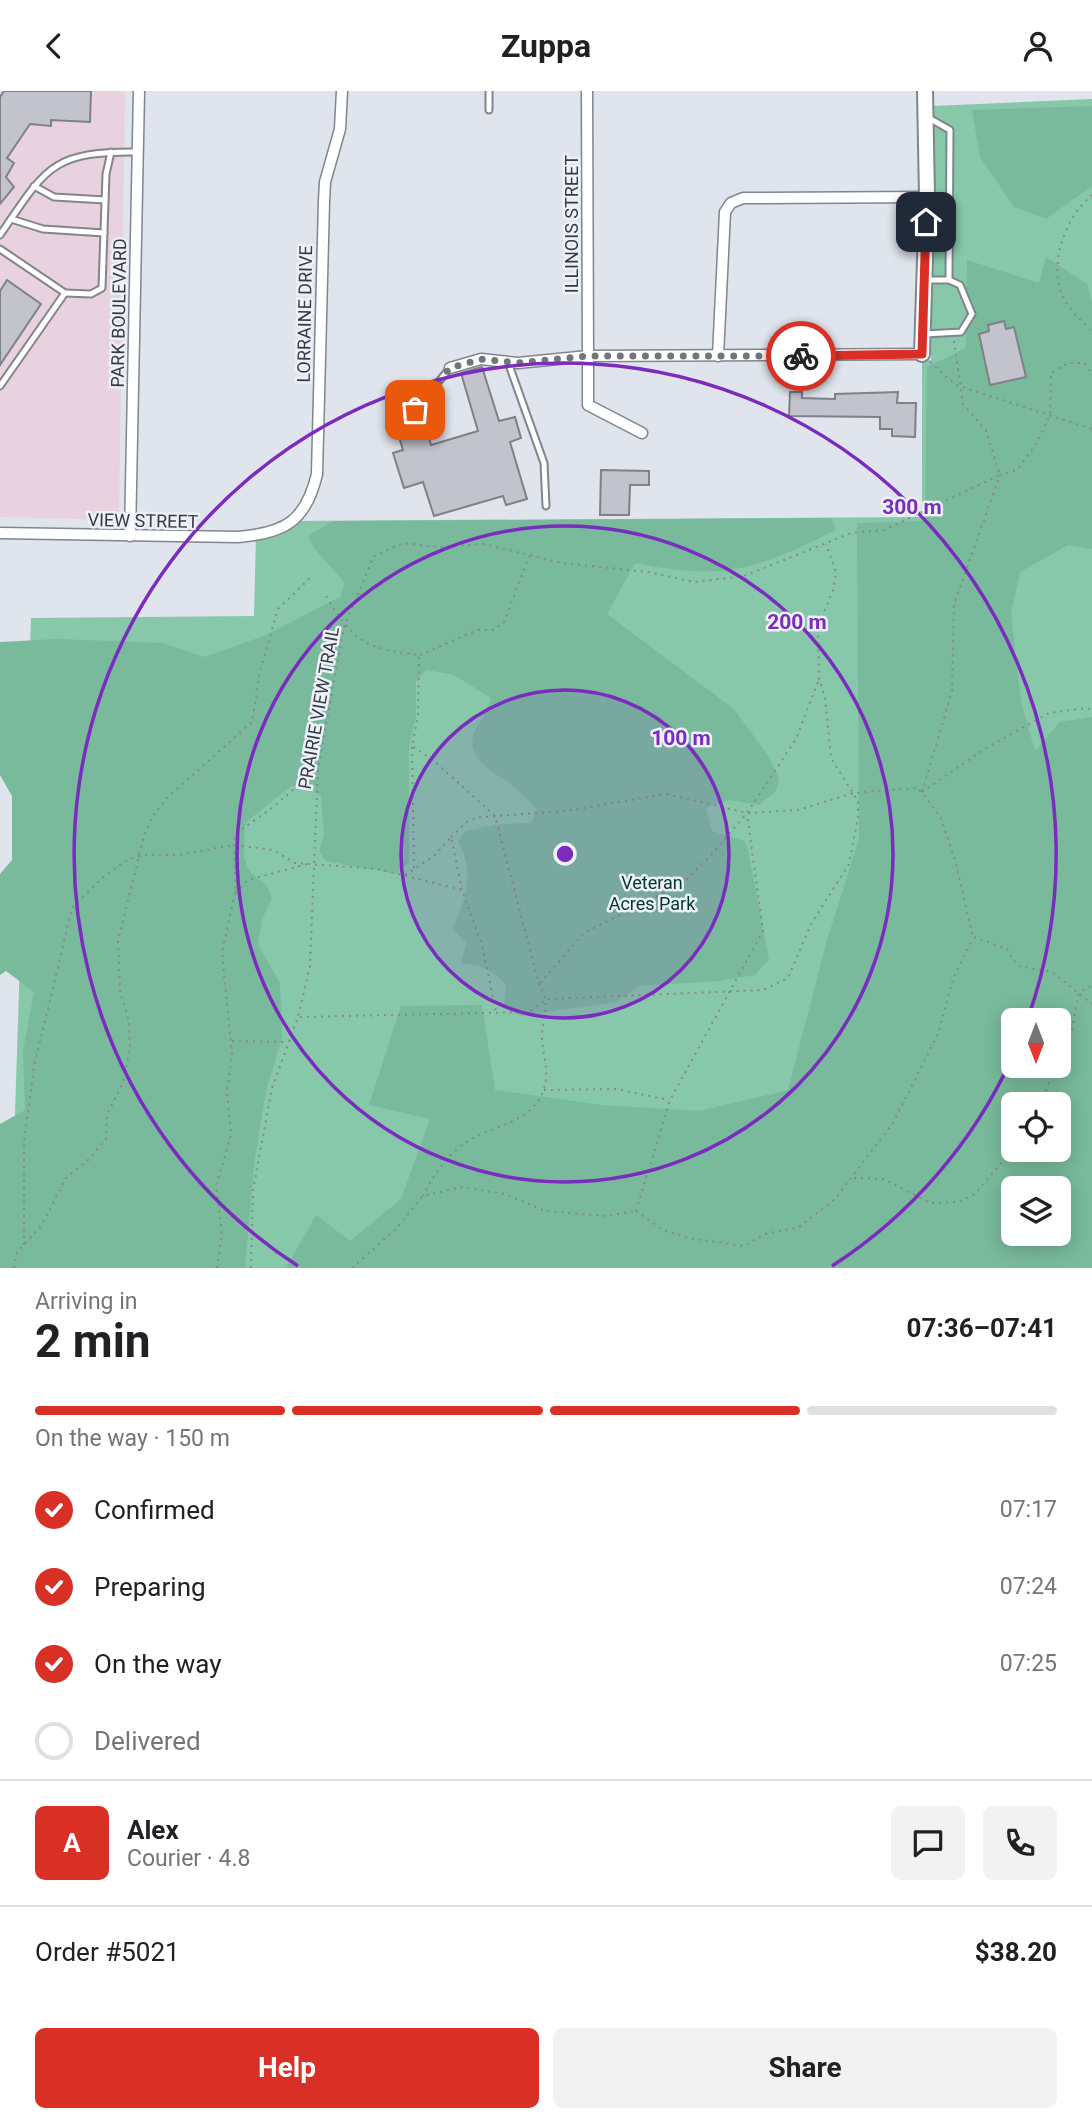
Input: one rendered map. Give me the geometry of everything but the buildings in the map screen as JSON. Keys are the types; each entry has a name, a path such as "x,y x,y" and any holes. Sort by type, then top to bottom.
{"street":[{"name":"PARK BOULEVARD","path":"130,536 139,91"},
{"name":"LORRAINE DRIVE","path":"284,526 302,514 312,495 317,474 324,201 326,182 341,129 342,91"},
{"name":"ILLINOIS STREET","path":"587,91 588,404 642,433"},
{"path":"450,368 481,359 508,362 588,356 922,354 922,280 927,197 925,91"},
{"path":"719,356 725,212 731,203 743,198 927,197"},
{"name":"VIEW STREET","path":"0,533 238,537 270,533 284,526"}],"lane":[{"path":"489,91 489,110"},
{"path":"924,116 950,130 949,280"},
{"path":"0,235 46,171 63,160 111,152 138,152"},
{"path":"0,249 65,293 91,294 102,288 106,174 111,152"},
{"path":"34,186 54,197 105,200"},
{"path":"11,219 43,229 104,233"},
{"path":"922,280 949,280 960,285 972,314 961,331 922,334"},
{"path":"0,386 65,293"},
{"path":"508,362 544,463 546,506"},
{"path":"415,410 450,368"}],"path":[{"path":"1092,195 1077,208 1069,222 1061,245 1057,275 1064,301 1092,332"},
{"path":"922,793 952,691 954,604 1000,475 986,431 963,404 954,351 955,333"},
{"path":"922,354 956,385 1092,429"},
{"path":"1050,415 1051,373 1068,363 1084,363 1092,373"},
{"name":"PRAIRIE VIEW TRAIL","path":"251,1268 253,1190 272,1088 298,1017 310,967 312,863 318,768 344,627 374,556 403,543 438,547 484,544 562,563 649,572 694,582 744,576 850,533 884,530 1000,475 1017,470 1036,444 1050,415"},
{"path":"298,1017 529,1012 547,999 763,990 788,978 811,924 849,864 858,818 853,793 831,758 825,698 819,678 818,627 833,590 836,572 825,543"},
{"path":"326,596 344,627 379,650 419,655 477,630 493,630 504,622 530,555"},
{"path":"14,1268 13,1260 41,1226 66,1178 88,1160 106,1139 107,1114 124,1083 130,1048 129,1021 120,992 118,941 142,855 144,836 152,817 167,798 252,722 260,671 278,608 312,576"},
{"path":"414,870 412,746 418,716 419,655"},
{"path":"540,984 584,933 683,883 747,813 796,739 819,678"},
{"path":"922,793 986,748 1049,713 1086,708 1092,710"},
{"path":"352,1268 395,1230 460,1146 490,1130 519,1120 534,1106 544,1090 548,1064 542,1038 547,999 540,984 495,816 433,760 412,746"},
{"path":"218,1268 222,1234 216,1186 231,1135 227,1092 230,1041 222,952 238,867 233,845 235,834 272,808 318,768"},
{"path":"404,875 434,856 468,821 495,816 566,811 666,794 747,813 798,810 853,793 918,787 940,816 955,860 973,937 953,979 937,1034 893,1123 835,1199 799,1227 765,1234 744,1246 688,1238 663,1230 636,1211 607,1216 545,1211 505,1194 461,1187 423,1196"},
{"path":"636,1211 670,1100 733,990 763,931 747,813"},
{"path":"451,837 462,890 482,945 497,1013"},
{"path":"24,1245 25,1119 52,985 64,952 72,908 102,878 127,860 142,855 178,855 233,845 273,850 295,863 377,869 462,890"},
{"path":"235,893 248,880 312,863"},
{"path":"973,937 1007,949 1018,966 1052,972 1092,1004"},
{"path":"1071,1031 1079,993 1092,985"},
{"path":"230,1041 287,1042"},
{"path":"544,1090 616,1089 670,1100"},
{"path":"853,1178 884,1179 930,1203 959,1202 975,1194 1002,1162"}],"shaded area":[{"path":"0,91 125,91 119,520 0,517"}],"green space":[{"name":"Veteran Acres Park","path":"1092,99 1092,1268 10,1268 31,618 254,616 256,536 293,521 922,517 922,361 931,360 934,106"},
{"path":"1092,106 1092,186 1046,219 1014,207 980,157 972,110"},
{"path":"1046,257 1087,284 1092,303 1092,549 1068,545 1020,572 1011,613 1021,701 1035,751 1060,722 1092,717 1092,1268 286,1268 316,1215 350,1241 401,1199 430,1119 369,1105 401,1006 482,1005 495,1090 602,1105 699,1111 788,1090 827,940 859,839 857,523 925,521 927,367 966,348 967,260 1039,283"},
{"path":"831,518 836,530 760,563 716,571 692,571 635,563 607,614 734,709 767,754 779,778 776,791 759,805 729,800 706,808 712,831 744,841 748,850 769,959 755,975 719,981 639,986 617,1002 520,1016 504,1004 506,985 501,980 481,967 461,964 466,943 452,928 465,896 467,874 463,852 458,842 465,831 500,824 531,823 537,809 483,764 473,750 474,733 491,698 454,675 427,670 416,680 416,716 409,746 409,863 396,874 326,861 319,852 324,834 321,796 309,786 291,786 245,823 244,852 247,866 267,885 272,899 262,919 258,945 280,983 282,1038 266,1091 254,1165 245,1268 0,1268 0,1124 25,1110 23,1051 34,992 6,971 0,975 0,874 12,860 12,796 0,775 0,642 57,639 163,643 204,657 264,636 340,597 345,583 314,548 308,536 333,521"}],"way so far":[{"path":"415,410 450,368 481,359 518,363 588,356 801,356"}],"route":[{"path":"801,356 922,354 922,273 926,222"}]}
